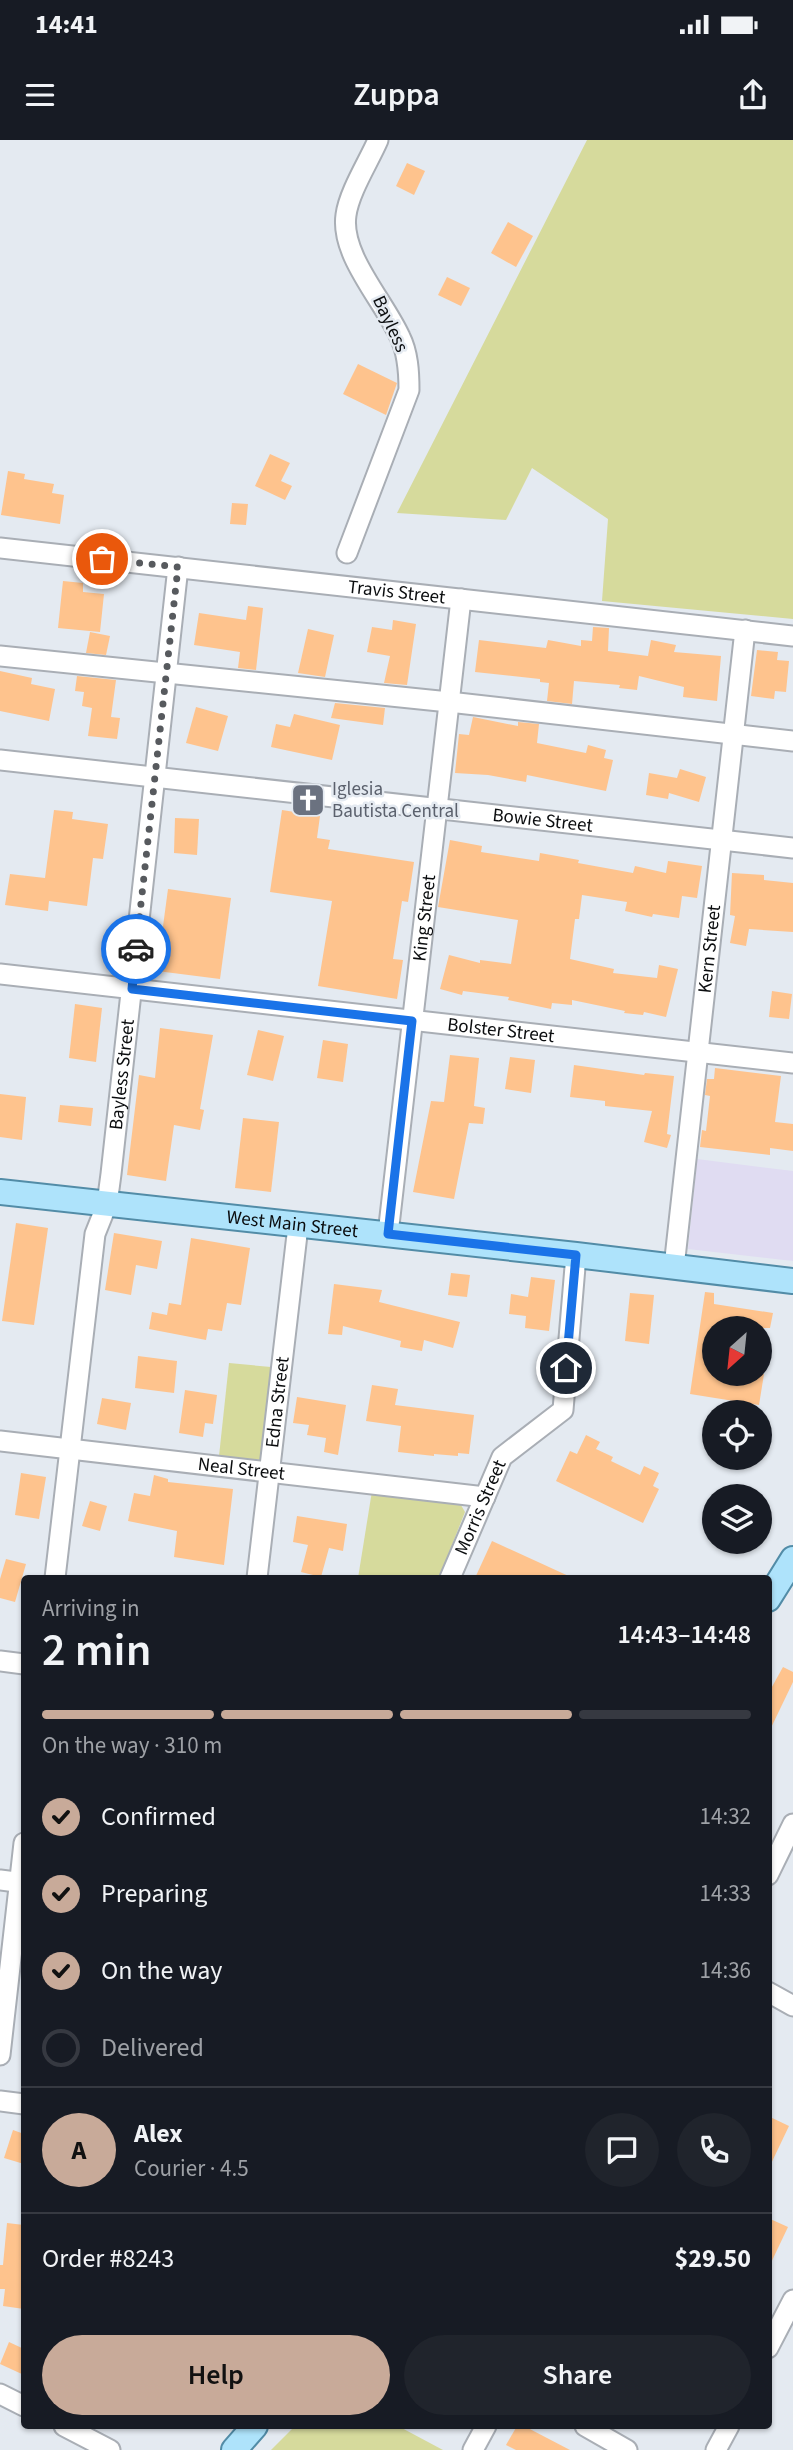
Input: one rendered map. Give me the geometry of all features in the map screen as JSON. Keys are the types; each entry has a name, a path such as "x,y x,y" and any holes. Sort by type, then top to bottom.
{"main road":[{"name":"West Main Street","path":"0,1192 793,1281"},
{"path":"772,1593 793,1559"},
{"path":"234,2450 252,2429"}],"street":[{"name":"Bayless","path":"348,553 408,390 409,370 402,340 355,259 346,237 349,202 379,140"},
{"name":"Travis Street","path":"0,548 793,636"},
{"name":"Bayless Street","path":"55,1575 95,1234 107,1204 178,567"},
{"name":"King Street","path":"388,1234 461,599"},
{"name":"Kern Street","path":"674,1267 745,630"},
{"path":"0,656 449,702 793,741"},
{"name":"Bowie Street","path":"0,760 793,848"},
{"name":"Bolster Street","path":"0,974 793,1063"},
{"name":"Edna Street","path":"257,1575 298,1226"},
{"name":"Morris Street","path":"451,1575 502,1457 563,1410 576,1255"},
{"name":"Neal Street","path":"0,1441 270,1470 485,1497"},
{"path":"0,1661 21,1664"},
{"path":"772,1867 793,1824"},
{"path":"0,1880 21,1882"},
{"path":"0,2055 11,1997 21,1901"},
{"path":"772,1994 793,2006"},
{"path":"0,2101 21,2104"},
{"path":"772,2340 793,2300"},
{"path":"0,2394 21,2404"},
{"path":"78,2429 110,2450"},
{"path":"474,2450 484,2429"},
{"path":"590,2429 627,2450"},
{"path":"716,2450 727,2429"}],"shaded area":[{"path":"697,1159 793,1171 793,1261 688,1249"}],"green space":[{"path":"587,140 793,140 793,619 602,601 608,519 532,468 506,520 397,513"},
{"path":"229,1363 271,1367 261,1460 219,1456"},
{"path":"372,1491 458,1500 465,1512 440,1575 358,1575"},
{"path":"292,2429 404,2429 443,2450 271,2450"}],"building":[{"path":"407,163 425,171 414,195 396,186"},
{"path":"508,222 533,236 516,267 491,253"},
{"path":"447,277 470,288 461,306 438,295"},
{"path":"358,364 397,383 386,415 343,394"},
{"path":"270,454 290,463 281,481 292,486 285,500 255,486"},
{"path":"8,471 25,474 24,479 54,484 52,493 64,495 60,524 1,515"},
{"path":"232,503 248,504 246,525 230,524"},
{"path":"63,581 83,583 83,592 104,594 100,632 58,628"},
{"path":"248,606 263,608 256,670 238,668 240,652 194,645 199,613 246,620"},
{"path":"393,620 416,624 407,685 384,683 390,656 367,652 372,627 392,630"},
{"path":"593,627 609,628 608,651 648,656 651,640 676,645 674,652 721,656 717,701 683,697 684,687 639,676 637,690 619,688 620,685 574,681 572,704 547,701 549,683 540,682 540,679 475,672 479,640 546,648 548,640 581,646 581,640 592,641"},
{"path":"308,629 334,635 325,677 298,673"},
{"path":"90,632 110,636 106,655 86,653"},
{"path":"757,650 778,652 777,660 789,661 786,692 775,691 774,699 751,696"},
{"path":"0,671 32,678 31,684 55,689 49,721 0,711"},
{"path":"77,676 116,680 111,717 120,718 117,739 88,736 92,708 82,706 84,692 75,691"},
{"path":"335,703 385,708 383,725 331,718"},
{"path":"196,707 228,716 218,751 186,743"},
{"path":"294,714 340,725 332,760 271,747 276,724 290,727"},
{"path":"473,717 518,726 518,722 539,724 537,743 586,753 588,745 606,750 604,758 613,760 606,791 527,775 526,782 488,775 455,773 459,734 469,735"},
{"path":"680,769 706,777 699,802 669,793 668,799 646,795 649,773 677,778"},
{"path":"54,810 73,812 72,819 108,824 103,859 93,858 87,906 49,901 48,911 5,905 10,874 45,878"},
{"path":"282,810 320,816 317,838 330,840 328,849 414,862 408,902 402,901 393,959 403,960 397,999 318,986 332,901 270,892"},
{"path":"175,818 199,819 197,855 174,853"},
{"path":"450,840 482,846 481,852 539,861 540,853 633,873 635,866 666,873 668,861 702,866 697,898 682,896 679,918 653,914 652,917 625,911 627,902 582,895 579,919 575,919 570,959 614,969 613,973 657,978 659,965 678,969 666,1017 644,1012 643,1015 624,1013 625,1011 572,1000 572,1005 552,1003 551,1009 508,1000 509,997 463,991 462,995 440,989 449,955 480,963 480,960 511,964 518,920 438,907"},
{"path":"732,873 764,875 764,880 793,883 793,932 749,929 746,946 730,943 735,916 730,915"},
{"path":"168,889 231,898 220,979 157,971"},
{"path":"772,991 792,994 789,1019 769,1017"},
{"path":"75,1004 102,1008 96,1062 69,1058"},
{"path":"160,1028 213,1035 200,1109 204,1110 200,1130 174,1125 166,1181 127,1175 139,1075 155,1078"},
{"path":"258,1030 284,1036 273,1081 247,1075"},
{"path":"323,1040 348,1044 343,1082 317,1078"},
{"path":"450,1055 479,1058 474,1106 485,1108 483,1124 469,1123 454,1199 413,1192 431,1101 444,1102"},
{"path":"510,1057 535,1060 531,1093 505,1089"},
{"path":"574,1065 644,1075 674,1076 667,1134 671,1135 667,1148 644,1142 652,1111 605,1106 605,1101 570,1097"},
{"path":"715,1068 781,1076 775,1122 793,1124 793,1151 770,1148 770,1155 700,1147 702,1130 706,1131 710,1096 705,1095 707,1079 714,1079"},
{"path":"0,1094 26,1097 22,1140 0,1137"},
{"path":"60,1105 93,1108 91,1126 58,1122"},
{"path":"243,1118 279,1122 271,1192 235,1188"},
{"path":"16,1223 48,1228 34,1325 2,1321"},
{"path":"114,1233 162,1241 157,1269 136,1265 131,1295 105,1290"},
{"path":"191,1238 250,1248 241,1305 227,1303 222,1331 208,1329 206,1340 149,1329 152,1312 167,1315 169,1303 181,1305"},
{"path":"451,1273 470,1275 467,1297 448,1295"},
{"path":"531,1277 555,1280 549,1331 525,1328 526,1316 509,1314 511,1294 528,1297"},
{"path":"334,1284 382,1290 379,1302 460,1322 453,1348 424,1340 422,1351 400,1347 401,1341 343,1326 342,1335 328,1334"},
{"path":"705,1292 714,1293 714,1304 773,1313 772,1318 702,1316 702,1386 762,1386 760,1400 728,1400 690,1394"},
{"path":"630,1293 654,1295 649,1344 625,1341"},
{"path":"138,1356 177,1361 174,1393 135,1388"},
{"path":"372,1385 398,1389 395,1405 474,1415 469,1454 434,1456 398,1452 401,1426 366,1421"},
{"path":"185,1390 217,1395 213,1424 205,1423 203,1437 179,1433"},
{"path":"297,1397 346,1405 338,1455 324,1452 326,1438 307,1435 309,1425 293,1423"},
{"path":"102,1398 131,1403 126,1430 97,1424"},
{"path":"586,1435 600,1442 596,1449 613,1457 611,1461 640,1475 644,1466 659,1473 653,1486 659,1489 643,1523 556,1481 570,1451 577,1454"},
{"path":"21,1473 46,1477 39,1519 15,1515"},
{"path":"154,1475 168,1479 168,1482 233,1489 224,1565 174,1557 177,1531 128,1521 134,1493 150,1496"},
{"path":"90,1501 107,1506 100,1531 82,1526"},
{"path":"297,1516 347,1524 343,1551 329,1548 322,1575 301,1572 308,1545 293,1542"},
{"path":"492,1541 566,1575 476,1575"},
{"path":"6,1559 26,1564 15,1602 0,1598 0,1579"},
{"path":"783,1667 793,1672 793,1682 772,1726 772,1687"},
{"path":"772,2118 789,2126 772,2162"},
{"path":"13,2130 21,2133 21,2163 4,2158"},
{"path":"772,2220 788,2227 772,2261"},
{"path":"7,2223 21,2225 21,2309 3,2306 5,2289 0,2289 0,2265 3,2265"},
{"path":"9,2342 21,2348 21,2374 0,2364"},
{"path":"515,2429 530,2429 570,2450 516,2450 506,2445"}],"way so far":[{"path":"102,559 178,567 136,949"}],"place":[{"name":"Iglesia Bautista Central","path":"308,800"}],"route":[{"path":"136,949 132,989 412,1021 388,1234 576,1255 566,1368"}]}
